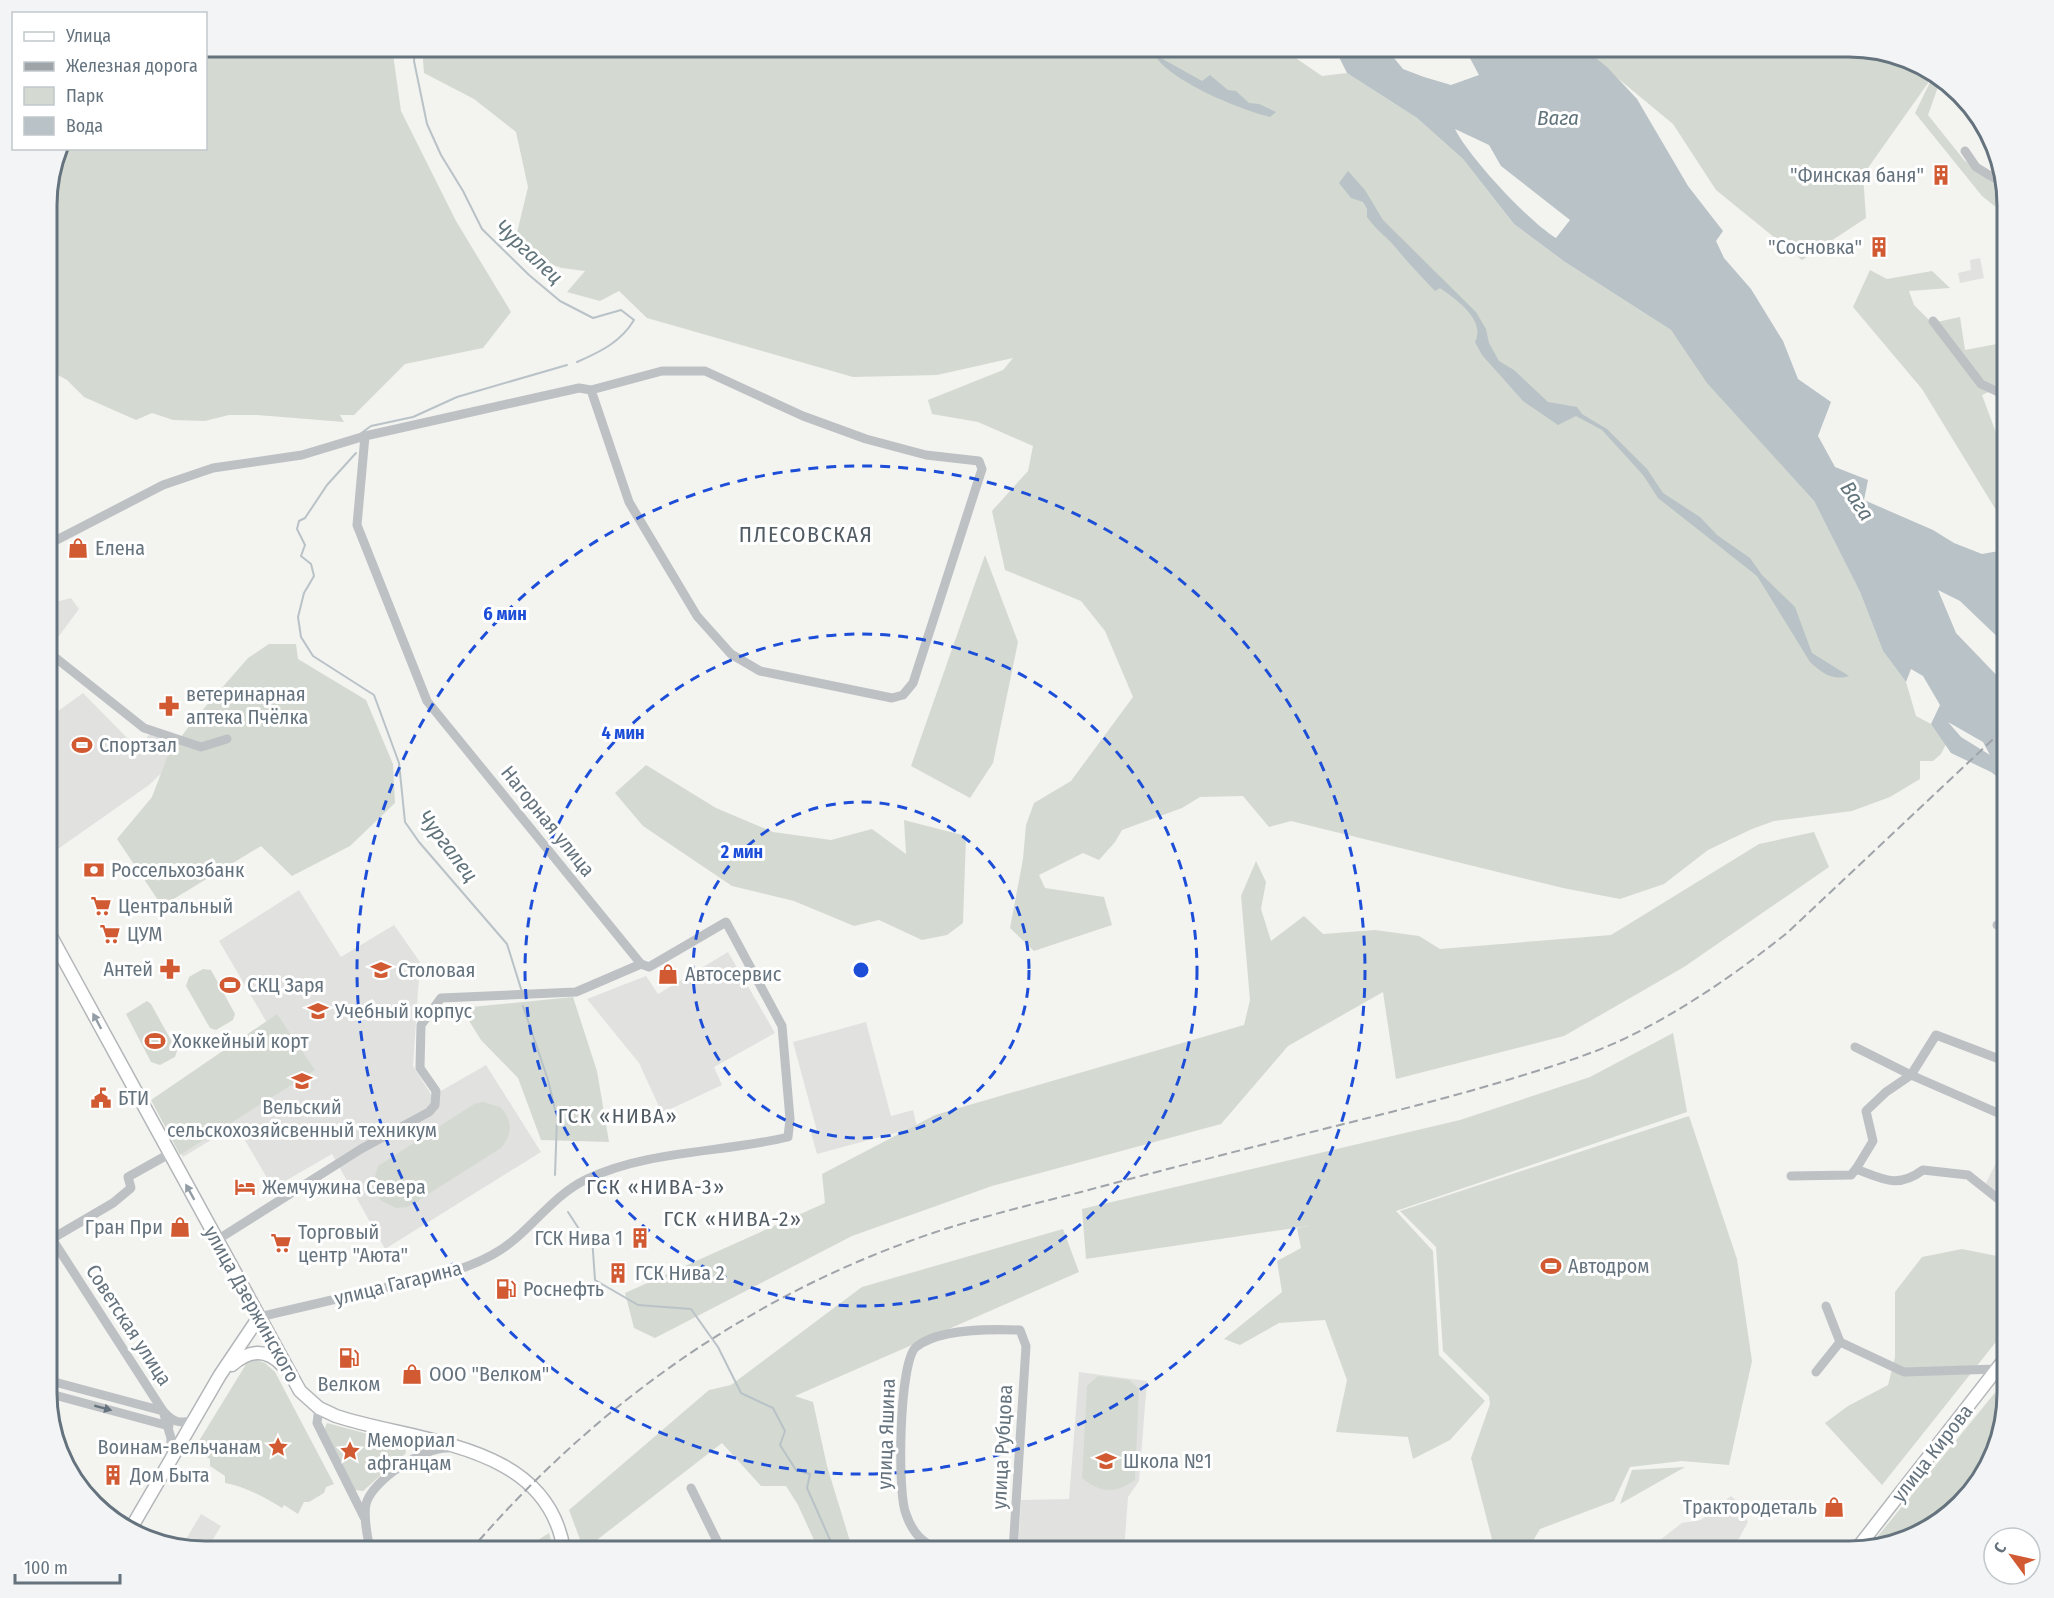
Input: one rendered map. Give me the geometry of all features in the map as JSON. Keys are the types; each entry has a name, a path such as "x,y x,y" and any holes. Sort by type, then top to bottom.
{"main road":[{"name":"улица Дзержинского","path":"57,957 300,1391 319,1408 353,1421 466,1449 497,1460 521,1477 534,1491 554,1521 561,1541"},
{"path":"134,1523 192,1421 259,1317"},
{"path":"245,1338 253,1333 268,1336"},
{"path":"220,1375 243,1356 255,1352 276,1359 287,1371"},
{"name":"улица Кирова","path":"1864,1540 1997,1369"}],"street":[{"path":"1965,151 1976,167 1994,177"},
{"path":"1933,321 1981,384 1997,391"},
{"path":"57,540 163,485 213,468 303,455 365,436 579,388 591,390 662,371 705,371 803,416 866,439 926,455 979,461 982,469 950,570 913,683 903,695 892,698 760,671 731,654 697,616 629,502 591,390"},
{"name":"Нагорная улица","path":"365,436 357,525 427,700 640,964"},
{"path":"57,659 144,729 201,747 227,739"},
{"name":"улица Гагарина","path":"259,1317 452,1273 494,1254 558,1196 587,1179 624,1165 660,1156 753,1145 788,1137 790,1119 782,1026 726,922 649,968 640,964"},
{"path":"217,1240 362,1149 429,1112 435,1105 436,1091 420,1068 421,1025 441,998 576,992 640,964"},
{"path":"1791,1176 1851,1175 1873,1142 1866,1111 1886,1092 1911,1075 1936,1035 1997,1058"},
{"path":"1855,1047 1911,1075 1997,1113"},
{"path":"57,1232 113,1203 131,1188 128,1177 169,1154"},
{"path":"1856,1169 1890,1182 1910,1179 1923,1170 1968,1175 1997,1198"},
{"name":"Советская улица","path":"57,1251 163,1411 171,1420 182,1423 192,1421"},
{"path":"1826,1306 1840,1342 1904,1372 1997,1369"},
{"name":"улица Яшина","path":"924,1541 906,1515 901,1496 908,1358 917,1347 949,1334 984,1329 1020,1330 1026,1346"},
{"path":"1816,1372 1840,1342"},
{"name":"улица Рубцова","path":"1014,1541 1026,1346"},
{"path":"57,1383 163,1411 168,1426 171,1457"},
{"path":"57,1396 168,1426"},
{"path":"319,1408 317,1422 365,1520"},
{"path":"368,1541 365,1520 366,1503 375,1491 407,1463 437,1448 466,1449"},
{"path":"691,1488 717,1541"}],"shaded area":[{"path":"1980,258 1984,278 1960,283 1958,273 1971,270 1970,260"},
{"path":"71,598 79,609 57,639 57,602"},
{"path":"83,693 137,748 151,733 185,750 149,785 57,850 57,712"},
{"name":"Вельский сельскохозяйсвенный техникум","path":"299,890 341,957 394,925 420,962 413,1066 432,1096 486,1065 541,1152 385,1249 332,1154 273,1188 236,1125 183,1157 152,1101 267,1023 219,941"},
{"path":"728,952 775,1033 714,1067 722,1085 662,1113 639,1063 587,999 646,976 658,994"},
{"path":"866,1022 891,1116 913,1110 917,1127 817,1154 811,1133 817,1131 793,1042"},
{"path":"1997,1161 1997,1195 1985,1185"},
{"name":"Школа №1","path":"1079,1372 1147,1381 1139,1481 1128,1497 1125,1541 1019,1541 1021,1500 1069,1499"},
{"path":"1731,1496 1739,1503 1748,1522 1737,1541 1659,1541 1682,1523 1701,1520"},
{"path":"201,1514 221,1526 212,1541 186,1540"}],"green space":[{"path":"207,57 393,57 401,111 456,221 511,312 483,348 405,364 354,415 340,415 344,422 257,415 229,415 205,421 173,420 152,413 136,420 84,397 67,380 57,374 57,196 68,150 207,150"},
{"path":"423,57 1294,57 1322,76 1347,73 1417,118 1463,159 1514,224 1565,262 1671,330 1708,383 1814,501 1860,592 1883,651 1906,682 1916,716 1931,724 1946,744 1941,754 1933,761 1920,761 1920,779 1890,797 1852,811 1774,821 1752,829 1708,850 1664,884 1620,899 1563,888 1291,821 1269,827 1243,796 1200,797 1182,808 1122,830 1099,860 1083,853 1039,875 1045,888 1104,897 1112,925 1034,951 1010,928 1023,859 1026,825 1034,803 1071,781 1133,697 1105,631 1081,601 1005,570 992,511 1028,471 1033,446 978,422 932,414 928,400 1003,370 1013,358 937,375 853,377 647,318 619,291 600,301 567,292 585,271 562,268 517,254 515,241 528,187 516,132 474,99 424,73"},
{"path":"1592,57 1868,58 1896,65 1929,81 1863,175 1866,218 1802,260 1716,190 1673,124"},
{"path":"1930,82 1938,87 1928,115 1964,160 1996,186 1997,208 1982,196 1915,113"},
{"path":"1870,270 1887,279 1932,271 1950,288 1909,291 1914,305 1932,323 1960,317 1965,350 1997,344 1997,394 1995,389 1982,395 1997,434 1997,512 1922,389 1853,307"},
{"path":"985,555 1018,642 993,763 970,798 911,766"},
{"path":"269,644 296,644 298,659 366,700 393,764 395,803 350,846 292,876 261,846 162,906 117,839 152,797 168,755 192,722 248,658"},
{"path":"646,765 716,808 773,832 831,840 872,829 906,854 904,820 966,836 963,923 947,935 922,940 879,920 854,926 794,901 732,886 643,826 615,793"},
{"path":"1814,832 1829,867 1684,967 1564,1036 1396,1079 1383,992 1288,1046 1221,1124 992,1186 852,1236 655,1338 634,1328 625,1293 825,1203 822,1174 935,1115 1244,1025 1250,1000 1241,896 1256,861 1266,882 1261,909 1271,941 1304,916 1323,934 1375,930 1419,936 1440,949 1611,935 1759,844"},
{"name":"Хоккейный корт","path":"203,969 211,970 235,1014 233,1020 216,1030 210,1028 186,986 189,977"},
{"path":"573,997 597,1071 609,1142 541,1140 518,1078 481,1040 461,1008"},
{"name":"Хоккейный корт","path":"147,1001 151,1004 177,1051 175,1057 160,1065 151,1062 126,1014"},
{"path":"277,1014 315,1070 180,1155 151,1100"},
{"path":"1673,1033 1687,1112 1396,1211 1433,1251 1439,1355 1485,1401 1450,1440 1413,1459 1408,1437 1336,1432 1347,1380 1325,1320 1279,1323 1240,1345 1224,1339 1282,1292 1277,1261 1301,1248 1297,1228 1308,1226 1086,1259 1082,1209 1460,1120 1590,1077"},
{"path":"483,1102 500,1107 509,1122 508,1138 501,1148 408,1207 396,1208 380,1200 373,1183 378,1166 474,1104"},
{"path":"1689,1116 1737,1259 1752,1361 1729,1465 1682,1461 1630,1467 1614,1501 1540,1529 1533,1541 1492,1541 1471,1458 1490,1404 1489,1396 1443,1351 1436,1247 1400,1211"},
{"path":"1063,1229 1079,1272 795,1396 813,1402 827,1466 850,1541 814,1541 798,1505 786,1486 761,1486 722,1443 596,1541 581,1541 569,1510 709,1390 731,1385 862,1287"},
{"path":"1962,1249 1997,1256 1997,1341 1882,1485 1825,1423 1848,1406 1888,1385 1895,1357 1895,1292 1922,1257"},
{"path":"254,1359 265,1363 275,1372 334,1484 326,1487 324,1493 309,1502 304,1502 298,1514 284,1505 282,1508 255,1493 225,1483 225,1476 210,1466 210,1459 194,1449 248,1361"},
{"path":"1098,1376 1129,1380 1139,1389 1135,1480 1121,1488 1108,1490 1095,1487 1082,1478 1087,1386"},
{"path":"1997,1390 1992,1431 1982,1458 1954,1498 1914,1526 1876,1538"},
{"path":"327,1423 405,1444 406,1453 363,1491 355,1490 324,1430"},
{"path":"1685,1467 1620,1504 1632,1470"},
{"path":"549,1533 551,1541 537,1541"}],"water":[{"path":"1156,57 1161,57 1202,81 1210,75 1228,90 1236,91 1249,103 1259,104 1276,112 1270,117 1229,103 1187,83"},
{"name":"Вага","path":"1339,57 1393,57 1403,69 1451,85 1479,75 1469,57 1594,57 1637,99 1688,186 1723,231 1716,241 1724,258 1751,289 1783,341 1798,379 1831,402 1818,436 1835,467 1868,480 1864,500 1982,554 1997,551 1997,636 1960,601 1938,590 1956,633 1997,676 1997,776 1951,753 1931,724 1940,705 1923,676 1911,669 1906,682 1883,651 1860,592 1814,501 1707,383 1671,330 1565,262 1514,224 1463,159 1417,118 1347,73","holes":["1455,129 1489,145 1501,166 1570,220 1556,238 1544,230 1500,188 1472,155","1948,722 1983,742 1990,755 1961,737"]},
{"path":"1348,171 1365,190 1383,220 1476,312 1486,329 1489,343 1499,361 1514,370 1548,402 1577,407 1582,414 1607,429 1647,469 1663,493 1700,517 1717,535 1750,558 1762,575 1795,607 1812,653 1849,676 1832,677 1810,662 1757,576 1658,498 1643,475 1602,430 1576,416 1558,425 1523,401 1482,355 1475,342 1477,326 1468,311 1440,288 1435,291 1370,221 1363,202 1351,198 1339,183"}],"waterway":[{"name":"Чургалец","path":"414,57 427,124 441,155 482,229 529,275 560,301 593,318 621,310 634,320 616,340 602,350 577,362"},
{"name":"Чургалец","path":"360,434 371,426 413,417 457,397 567,365"},
{"name":"Чургалец","path":"356,453 327,485 305,518 299,521 297,529 305,545 301,556 311,564 314,576 304,593 298,617 301,637 313,656 374,695 399,763 405,822 419,842 507,944 522,992"},
{"name":"Чургалец","path":"523,1006 548,1080 557,1118 555,1175"},
{"name":"Чургалец","path":"568,1212 581,1232 592,1237 595,1280 638,1305 691,1309 718,1347 741,1393 773,1408 785,1431 780,1445 796,1470 810,1474 807,1488 831,1541"}],"railway":[{"path":"479,1541 515,1501 563,1454 614,1410 666,1370 722,1333 780,1299 840,1270 902,1244 991,1215 1416,1106 1554,1066 1619,1041 1653,1024 1712,988 1787,933 1997,735"}],"place":[{"name":"\"Финская баня\"","path":"1941,175"},
{"name":"\"Сосновка\"","path":"1879,247"},
{"name":"Елена","path":"78,548"},
{"name":"ветеринарная аптека Пчёлка","path":"169,706"},
{"name":"Спортзал","path":"82,745"},
{"name":"Россельхозбанк","path":"94,870"},
{"name":"Центральный","path":"101,906"},
{"name":"ЦУМ","path":"110,934"},
{"name":"Антей","path":"170,969"},
{"name":"Столовая","path":"381,970"},
{"name":"Автосервис","path":"668,974"},
{"name":"СКЦ Заря","path":"230,985"},
{"name":"Учебный корпус","path":"318,1011"},
{"name":"Хоккейный корт","path":"155,1041"},
{"name":"Вельский сельскохозяйсвенный техникум","path":"302,1081"},
{"name":"БТИ","path":"101,1098"},
{"name":"Жемчужина Севера","path":"245,1187"},
{"name":"Гран При","path":"180,1227"},
{"name":"ГСК Нива 1","path":"640,1238"},
{"name":"Торговый центр \"Аюта\"","path":"281,1243"},
{"name":"Автодром","path":"1551,1266"},
{"name":"ГСК Нива 2","path":"618,1273"},
{"name":"Роснефть","path":"506,1289"},
{"name":"Велком","path":"349,1358"},
{"name":"ООО \"Велком\"","path":"412,1374"},
{"name":"Воинам-вельчанам","path":"278,1447"},
{"name":"Мемориал афганцам","path":"350,1451"},
{"name":"Школа №1","path":"1106,1461"},
{"name":"Дом Быта","path":"113,1475"},
{"name":"Трактородеталь","path":"1834,1507"}],"district":[{"name":"ПЛЕСОВСКАЯ","path":"806,534"},
{"name":"ГСК «НИВА»","path":"618,1116"},
{"name":"ГСК «НИВА-3»","path":"656,1187"},
{"name":"ГСК «НИВА-2»","path":"733,1219"}]}
